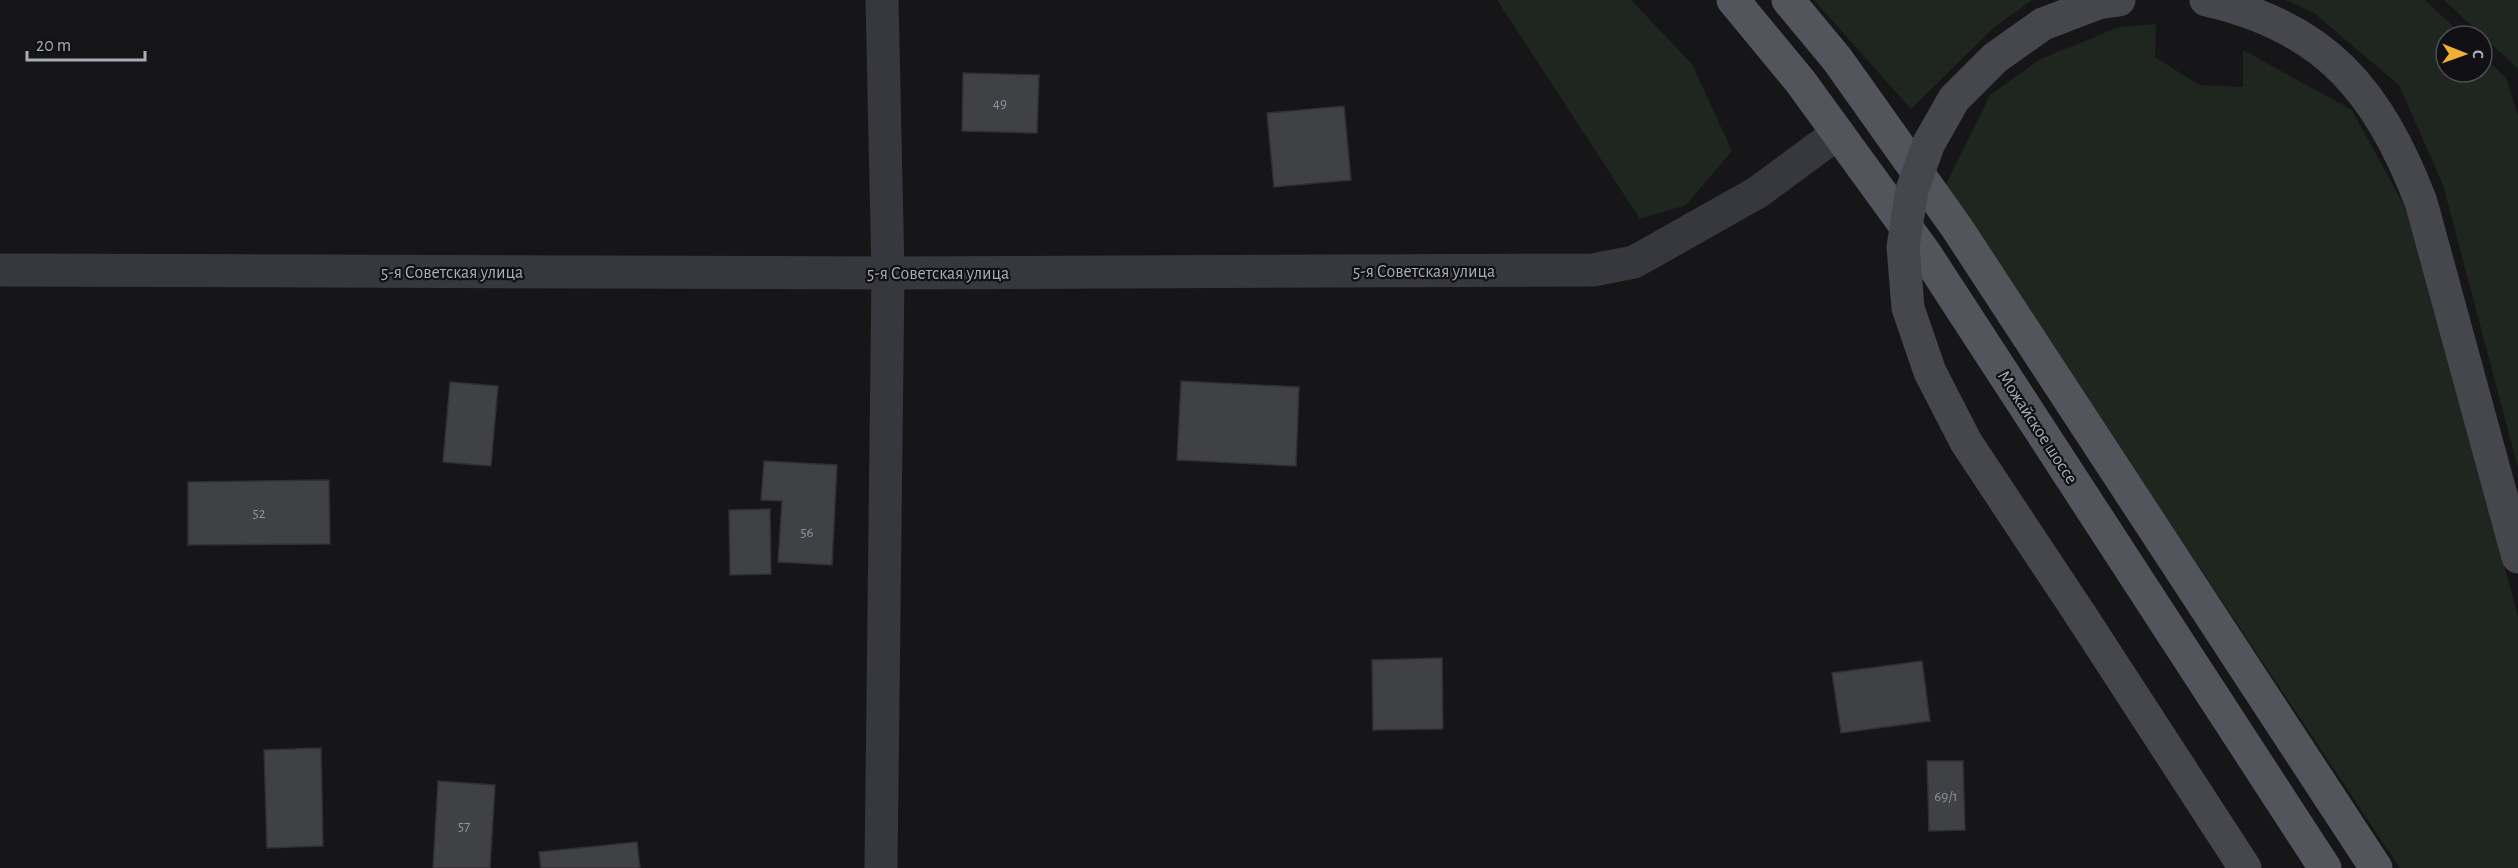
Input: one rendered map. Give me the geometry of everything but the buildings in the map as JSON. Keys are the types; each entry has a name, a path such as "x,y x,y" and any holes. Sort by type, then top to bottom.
{"main road":[{"name":"Можайское шоссе","path":"1733,0 1800,81 1925,253 2325,868"},
{"path":"1788,0 1836,59 1957,228 2376,868"},
{"path":"2119,0 2098,3 2043,24 1995,58 1954,99 1929,143 1912,190 1903,247 1908,308 1930,372 1966,442 2246,868"},
{"path":"2206,0 2243,8 2290,29 2329,54 2358,86 2386,125 2404,159 2421,202 2518,557"}],"street":[{"path":"881,868 888,273 882,0"},
{"name":"5-я Советская улица","path":"0,270 888,273 1593,270 1634,262 1758,192 1838,133"}],"shaded area":[{"path":"1497,0 1631,0 1692,64 1732,151 1686,205 1640,219"},
{"path":"1814,0 2032,0 1992,29 1911,109"},
{"path":"2286,0 2425,0 2450,24 2434,24 2434,84 2494,84 2494,66 2506,78 2518,116 2518,468 2443,185 2399,85 2314,13"},
{"path":"2444,0 2518,0 2518,72 2517,68 2494,47 2494,24 2470,24"},
{"path":"2156,24 2155,57 2199,85 2243,87 2243,50 2352,110 2405,207 2518,616 2518,868 2400,868 1945,186 1990,95 2041,59 2119,27"}]}
